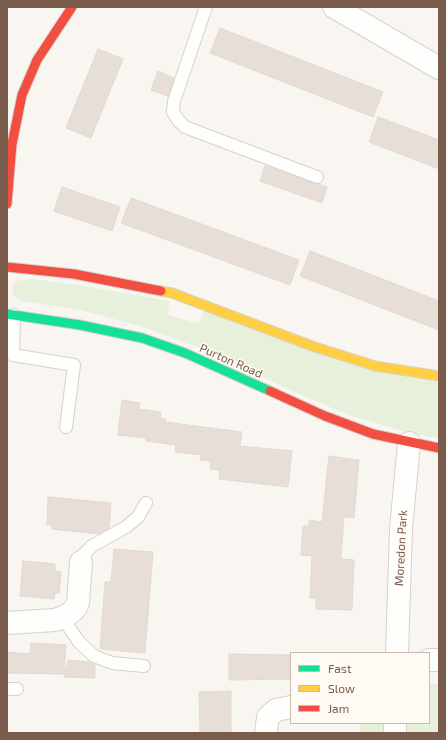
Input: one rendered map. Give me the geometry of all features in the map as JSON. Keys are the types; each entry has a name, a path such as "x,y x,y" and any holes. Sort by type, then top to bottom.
{"street":[{"path":"7,204 12,144 22,95 37,60 72,7"},
{"path":"334,7 439,68"},
{"path":"7,267 74,274 172,293 312,346 368,363 439,376"},
{"name":"Purton Road","path":"11,314 80,325 142,338 185,353 325,416 373,434 409,443 439,448"},
{"name":"Moredon Park","path":"397,652 401,530 409,443"},
{"path":"7,623 40,622 62,617 74,610 78,604 81,562"},
{"path":"266,733 268,717 276,710 290,706"}],"lane":[{"path":"206,7 174,101 173,112 178,120 185,127 317,176"},
{"path":"11,314 13,355 74,365 66,427"},
{"path":"81,562 82,556 92,546 126,527 138,517 146,502"},
{"path":"62,617 79,642 94,656 112,663 144,666"}],"green space":[{"path":"33,279 79,285 169,301 168,315 199,324 204,310 439,382 439,438 413,434 349,415 294,392 221,356 143,327 81,310 21,301 13,295 12,288 16,281"},
{"path":"430,684 439,684 439,733 405,733 405,724 430,724"},
{"path":"361,724 386,724 388,733 360,733"}],"building":[{"path":"220,28 383,92 373,117 210,53"},
{"path":"98,49 123,59 91,138 66,128"},
{"path":"158,71 174,78 168,96 151,90"},
{"path":"378,117 439,140 439,169 369,142"},
{"path":"265,166 327,187 322,203 260,181"},
{"path":"62,187 120,207 112,231 54,211"},
{"path":"131,198 299,260 290,285 121,223"},
{"path":"310,251 439,301 439,330 300,276"},
{"path":"122,400 140,403 139,409 161,412 160,418 166,419 165,422 242,432 240,446 292,451 288,487 219,479 220,470 210,469 211,461 200,460 201,455 175,452 176,445 146,441 146,438 118,435"},
{"path":"329,456 359,460 354,518 344,517 341,559 354,560 352,610 316,609 316,598 310,598 312,556 301,555 303,526 309,526 309,520 322,522"},
{"path":"48,497 111,503 109,528 99,534 52,529 52,525 47,525"},
{"path":"114,549 153,552 145,653 100,649 105,582 111,582"},
{"path":"23,561 55,564 55,571 61,572 59,593 55,593 54,599 20,596"},
{"path":"31,643 66,645 64,674 7,673 7,652 30,654"},
{"path":"229,654 290,655 290,679 229,680"},
{"path":"68,660 89,662 95,665 95,678 64,677"},
{"path":"231,691 231,733 200,733 199,692"}],"traffic: fast":[{"path":"7,314 80,325 142,338 185,353 270,391"}],"traffic: slow":[{"path":"161,291 172,293 312,346 375,366 439,376"}],"traffic: jam":[{"path":"7,204 12,144 22,95 37,60 72,7"},
{"path":"7,267 74,274 161,291"},
{"path":"270,391 325,416 373,434 439,448"}]}
